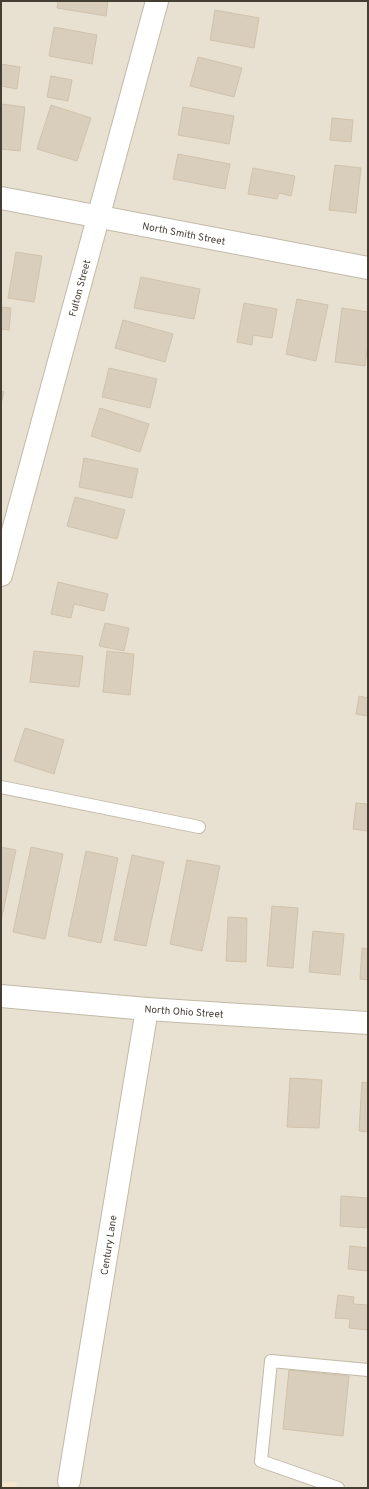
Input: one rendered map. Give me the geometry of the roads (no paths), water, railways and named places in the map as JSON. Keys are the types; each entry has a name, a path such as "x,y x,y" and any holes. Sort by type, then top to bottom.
{"street":[{"name":"Fulton Street","path":"1,575 157,1"},
{"name":"North Smith Street","path":"1,198 368,268"},
{"name":"North Ohio Street","path":"1,996 147,1009 368,1023"},
{"name":"Century Lane","path":"69,1481 147,1009"}],"lane":[{"path":"1,787 199,827"},
{"path":"338,1488 261,1461 271,1361 368,1370"}]}
